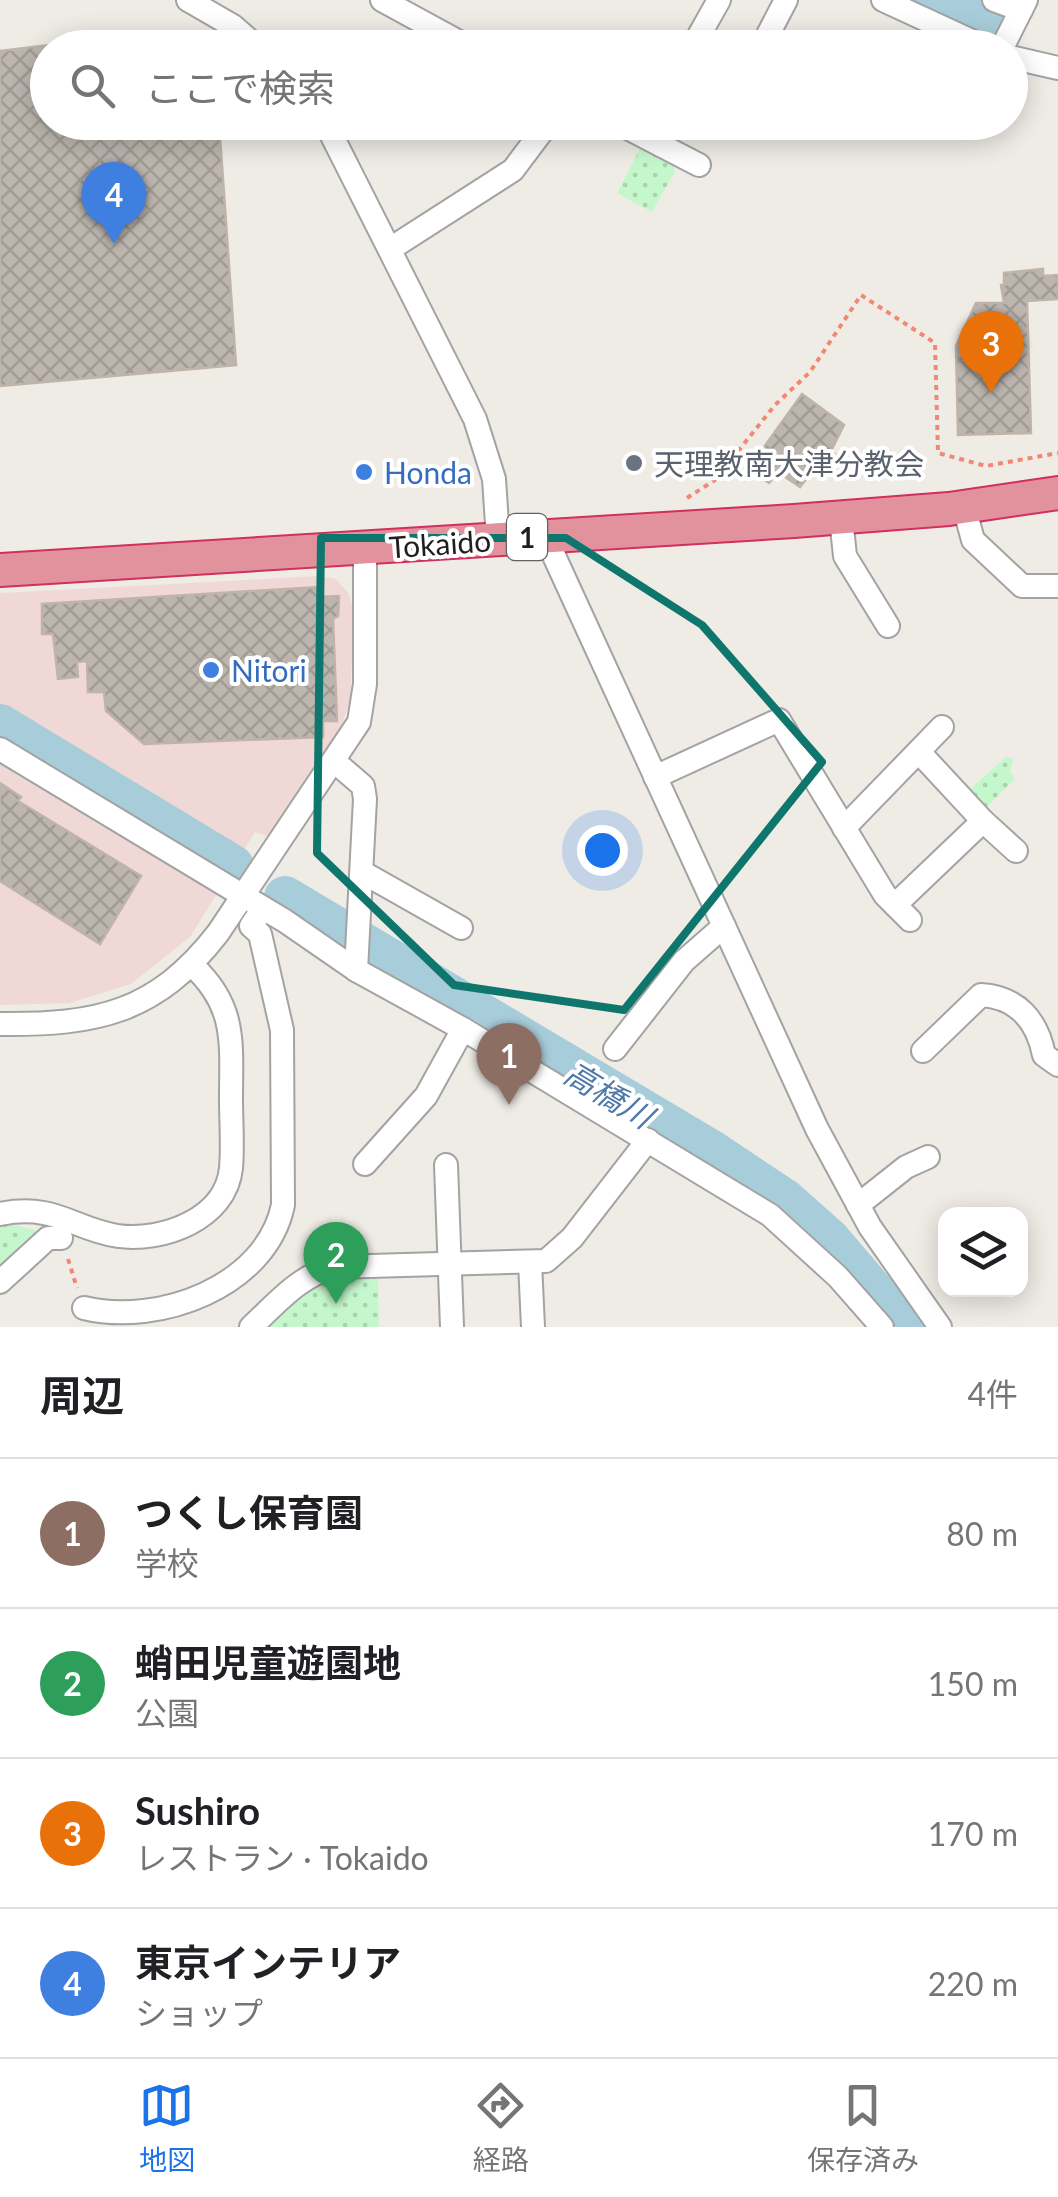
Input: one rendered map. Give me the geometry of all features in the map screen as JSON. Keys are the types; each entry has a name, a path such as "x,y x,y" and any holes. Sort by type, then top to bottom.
{"highway":[{"name":"Tokaido","path":"0,570 841,518 964,507 1058,493"}],"street":[{"path":"188,0 238,30"},
{"path":"382,0 437,30"},
{"path":"702,30 719,0"},
{"path":"770,30 786,0"},
{"path":"882,0 948,30"},
{"path":"994,0 1023,5 1011,30"},
{"path":"1028,61 1058,68"},
{"path":"334,140 488,452 498,539"},
{"path":"390,249 514,170 536,140"},
{"path":"651,140 699,165"},
{"path":"964,507 973,540 1022,586 1058,586"},
{"path":"841,518 845,556 888,626"},
{"path":"548,536 817,1128 858,1205 940,1327"},
{"path":"0,1024 105,1018 152,998 193,966 253,902 359,722 364,705 366,548"},
{"path":"656,778 779,720 844,828 903,912 983,821"},
{"path":"844,828 942,727"},
{"path":"0,749 770,1215 805,1244 882,1327"},
{"path":"918,752 1016,851"},
{"path":"335,762 364,786 356,963"},
{"path":"362,872 461,928"},
{"path":"83,1320 153,1312 220,1287 268,1244 279,1224 282,1030 260,934 251,926 253,902"},
{"path":"614,1049 684,961 724,926"},
{"path":"0,1214 58,1214 116,1236 145,1236 198,1220 213,1207 231,1171 231,1041 228,1016 214,986 193,966"},
{"path":"923,1051 980,995 1003,996 1038,1026 1044,1055 1058,1065"},
{"path":"365,1164 426,1096 464,1029"},
{"path":"251,1327 318,1271 546,1261 572,1238 648,1140"},
{"path":"858,1205 906,1168 928,1157"},
{"path":"446,1165 452,1327"},
{"path":"0,1282 48,1238 61,1238"},
{"path":"530,1262 533,1327"}],"path":[{"path":"676,504 728,466 775,405 810,372 861,295 935,343 938,453 986,466 1058,453"},
{"path":"61,1238 83,1320"}],"highlighted area":[{"path":"321,538 566,538 702,625 822,762 624,1010 454,985 317,853"}],"shaded area":[{"path":"320,576 336,579 349,594 354,615 350,701 340,730 269,837 255,832 190,937 131,984 70,1003 0,1005 0,593"}],"green space":[{"path":"640,148 673,164 675,171 652,212 617,193"},
{"path":"1007,756 1013,759 1010,772 1015,779 985,809 968,791"},
{"path":"13,1225 43,1232 0,1272 0,1227"},
{"path":"378,1275 379,1327 269,1327 318,1282"}],"building":[{"path":"30,47 30,140 220,140 236,365 0,386 0,51"},
{"path":"1043,269 1043,276 1058,275 1058,299 1027,301 1031,433 958,435 956,346 976,303 1004,303 1001,285 1009,284 1004,283 1004,273"},
{"path":"802,394 844,425 831,451 839,458 827,474 816,466 800,487 778,472 769,483 749,468"},
{"name":"Nitori","path":"318,587 318,597 339,596 338,616 333,619 337,721 323,721 323,737 144,744 106,711 104,692 88,692 87,661 77,662 78,677 58,679 53,634 42,634 42,604"},
{"path":"0,783 21,797 18,801 141,876 100,944 0,881"}],"waterway":[{"path":"931,0 992,25"},
{"name":"高橋川","path":"0,725 233,866"},
{"name":"高橋川","path":"285,897 710,1150 785,1200 830,1240 904,1327"}],"place":[{"name":"東京インテリア","path":"114,244"},
{"name":"Sushiro","path":"991,393"},
{"name":"天理教南大津分教会","path":"634,463"},
{"name":"Honda","path":"364,472"},
{"name":"Nitori","path":"211,670"},
{"name":"つくし保育園","path":"509,1105"},
{"name":"蛸田児童遊園地","path":"336,1304"}]}
